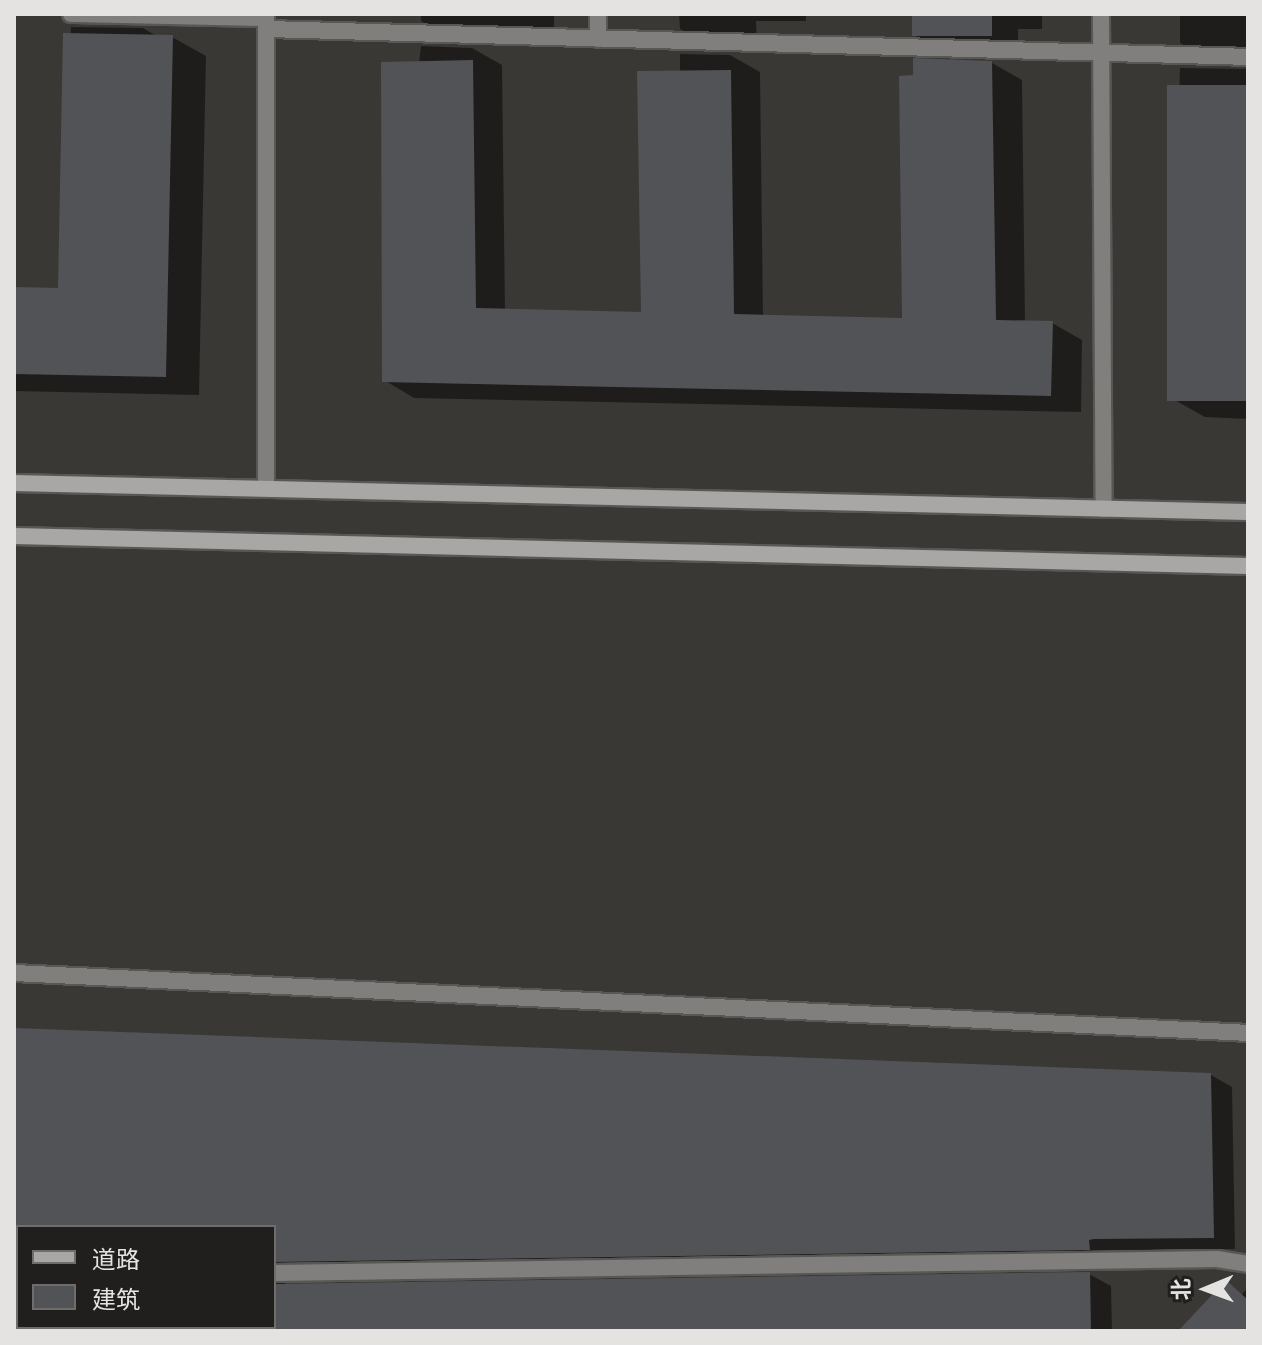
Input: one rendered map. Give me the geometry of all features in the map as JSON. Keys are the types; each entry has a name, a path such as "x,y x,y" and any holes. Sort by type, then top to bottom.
{"street":[{"path":"71,14 266,20 598,39 1248,57"},
{"path":"598,14 598,39"},
{"path":"1101,14 1104,509"},
{"path":"266,20 266,488"},
{"path":"14,483 1248,512"},
{"path":"14,536 1248,566"},
{"path":"14,973 1248,1033"},
{"path":"276,1273 1217,1259 1248,1264"}],"building":[{"path":"912,14 992,14 992,36 912,36"},
{"path":"63,33 173,35 166,377 14,374 14,287 58,288"},
{"path":"913,58 992,61 996,320 1053,321 1051,396 382,382 381,62 473,60 476,308 641,312 637,71 731,70 734,314 902,318 899,76 913,75"},
{"path":"1167,85 1248,85 1248,401 1167,401"},
{"path":"14,1028 1211,1073 1214,1238 1094,1239 1089,1240 1090,1250 276,1262 276,1225 14,1227"},
{"path":"1090,1272 1091,1331 274,1331 276,1284"},
{"path":"1226,1280 1248,1300 1248,1331 1178,1331"}]}
